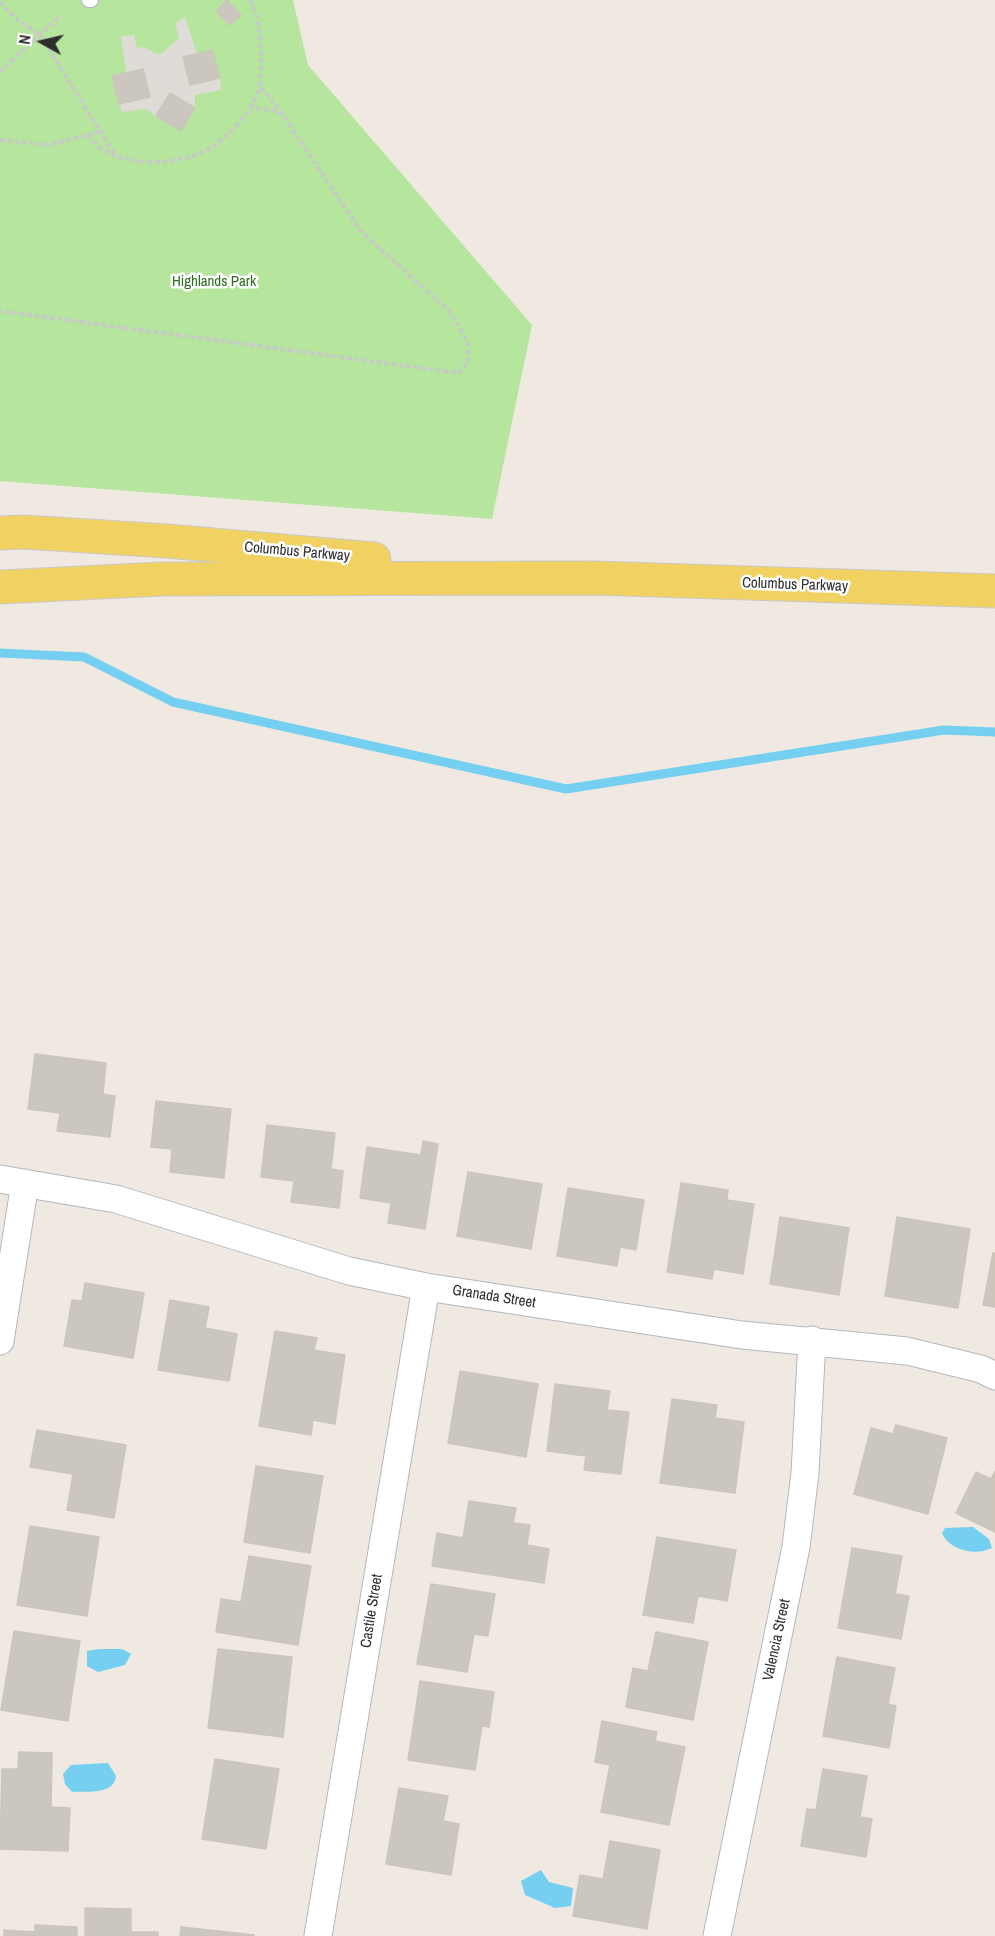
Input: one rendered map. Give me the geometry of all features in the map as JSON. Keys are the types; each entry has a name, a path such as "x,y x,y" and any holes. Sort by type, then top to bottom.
{"main road":[{"name":"Columbus Parkway","path":"0,533 24,532 167,541 594,578"},
{"name":"Columbus Parkway","path":"0,587 162,579 594,578 995,591"}],"street":[{"name":"Granada Street","path":"12,1181 116,1199 349,1271 426,1287 742,1335 907,1351 981,1369 995,1376"},
{"path":"0,1341 12,1181"},
{"name":"Castile Street","path":"318,1936 426,1287"},
{"name":"Valencia Street","path":"717,1936 796,1547 805,1473 812,1340"}],"path":[{"path":"88,135 96,146 115,155 154,162 187,158 212,147 240,123 251,108 260,87 262,66 258,17 250,0"},
{"path":"0,2 16,19 40,34 115,155"},
{"path":"0,72 61,15"},
{"path":"0,311 458,373 468,362 468,343 450,312 360,230 283,115 260,87"},
{"path":"251,108 272,110 283,115"},
{"path":"0,140 48,145 101,131"}],"green space":[{"name":"Highlands Park","path":"0,0 293,0 308,65 532,325 492,519 0,481"}],"shaded area":[{"path":"185,17 197,54 183,57 190,85 220,78 221,90 195,95 195,108 170,93 156,116 146,109 122,112 119,104 150,97 143,69 126,72 121,36 134,35 137,48 145,47 154,53 161,54 179,38 175,24"}],"water":[{"path":"973,1527 989,1539 992,1548 971,1552 957,1548 942,1533 945,1528"},
{"path":"122,1649 131,1654 125,1665 98,1672 87,1666 87,1651"},
{"path":"108,1763 116,1776 111,1786 105,1789 92,1792 72,1792 65,1784 63,1774 71,1765"},
{"path":"541,1870 549,1882 573,1888 571,1906 555,1908 525,1895 521,1881"}],"building":[{"path":"227,0 241,15 230,25 216,11"},
{"path":"212,50 220,78 190,85 183,57"},
{"path":"143,69 150,97 119,104 112,76"},
{"path":"170,93 195,108 181,131 156,116"},
{"path":"35,1054 106,1063 103,1094 115,1096 110,1137 57,1131 60,1113 28,1109"},
{"path":"156,1101 231,1109 224,1178 170,1172 172,1149 151,1147"},
{"path":"267,1125 335,1133 331,1169 343,1171 339,1208 291,1202 294,1181 261,1177"},
{"path":"423,1141 438,1144 425,1229 388,1223 391,1203 360,1198 367,1147 421,1155"},
{"path":"468,1172 542,1184 531,1249 457,1236"},
{"path":"681,1183 728,1190 727,1200 754,1204 743,1274 714,1269 712,1279 667,1272"},
{"path":"568,1188 644,1200 636,1250 620,1247 617,1266 557,1256"},
{"path":"780,1217 849,1228 839,1295 770,1284"},
{"path":"897,1217 970,1229 958,1308 885,1296"},
{"path":"993,1253 995,1253 995,1307 983,1305"},
{"path":"85,1283 144,1293 133,1358 64,1346 72,1300 82,1301"},
{"path":"170,1300 209,1307 205,1328 237,1334 229,1381 158,1370"},
{"path":"275,1331 317,1338 314,1350 345,1355 335,1424 313,1420 311,1435 259,1426"},
{"path":"460,1371 538,1384 526,1457 448,1443"},
{"path":"555,1384 610,1391 607,1410 629,1412 621,1474 584,1470 586,1456 547,1451"},
{"path":"672,1399 717,1405 715,1418 744,1422 735,1493 660,1483"},
{"path":"896,1425 947,1438 928,1514 854,1494 871,1428 893,1434"},
{"path":"37,1430 126,1445 114,1518 67,1510 73,1474 30,1467"},
{"path":"256,1466 323,1476 310,1553 244,1542"},
{"path":"995,1471 995,1532 956,1513 976,1472 991,1479"},
{"path":"469,1501 516,1508 513,1523 530,1525 527,1545 549,1549 544,1583 432,1566 437,1533 463,1538"},
{"path":"30,1526 99,1537 87,1616 17,1605"},
{"path":"657,1537 736,1550 727,1601 698,1596 693,1623 643,1615"},
{"path":"852,1548 902,1556 895,1594 909,1596 901,1639 838,1628"},
{"path":"249,1556 311,1566 298,1645 216,1632 221,1599 241,1602"},
{"path":"431,1584 495,1594 488,1636 474,1634 467,1672 417,1664"},
{"path":"14,1631 80,1641 68,1721 1,1710"},
{"path":"656,1632 708,1642 693,1720 626,1707 633,1668 648,1671"},
{"path":"218,1649 292,1657 283,1737 208,1728"},
{"path":"837,1657 895,1668 888,1704 896,1706 889,1748 823,1736"},
{"path":"420,1681 494,1692 489,1727 482,1726 475,1770 408,1760"},
{"path":"602,1721 657,1732 655,1741 685,1747 669,1825 601,1812 610,1765 595,1762"},
{"path":"19,1752 52,1753 51,1807 70,1808 68,1851 0,1849 2,1769 18,1769"},
{"path":"215,1759 279,1769 266,1849 202,1839"},
{"path":"823,1769 867,1776 860,1817 872,1819 866,1857 801,1846 807,1809 816,1810"},
{"path":"399,1788 448,1796 443,1821 459,1824 451,1875 386,1864"},
{"path":"610,1841 660,1850 647,1929 573,1916 580,1875 603,1879"},
{"path":"85,1908 131,1909 131,1932 158,1932 158,1936 85,1936"},
{"path":"35,1925 77,1927 77,1936 4,1936 4,1930 35,1932"},
{"path":"181,1927 254,1935 254,1936 180,1936"}],"waterway":[{"path":"0,653 84,657 173,702 566,789 944,730 995,732"}]}
